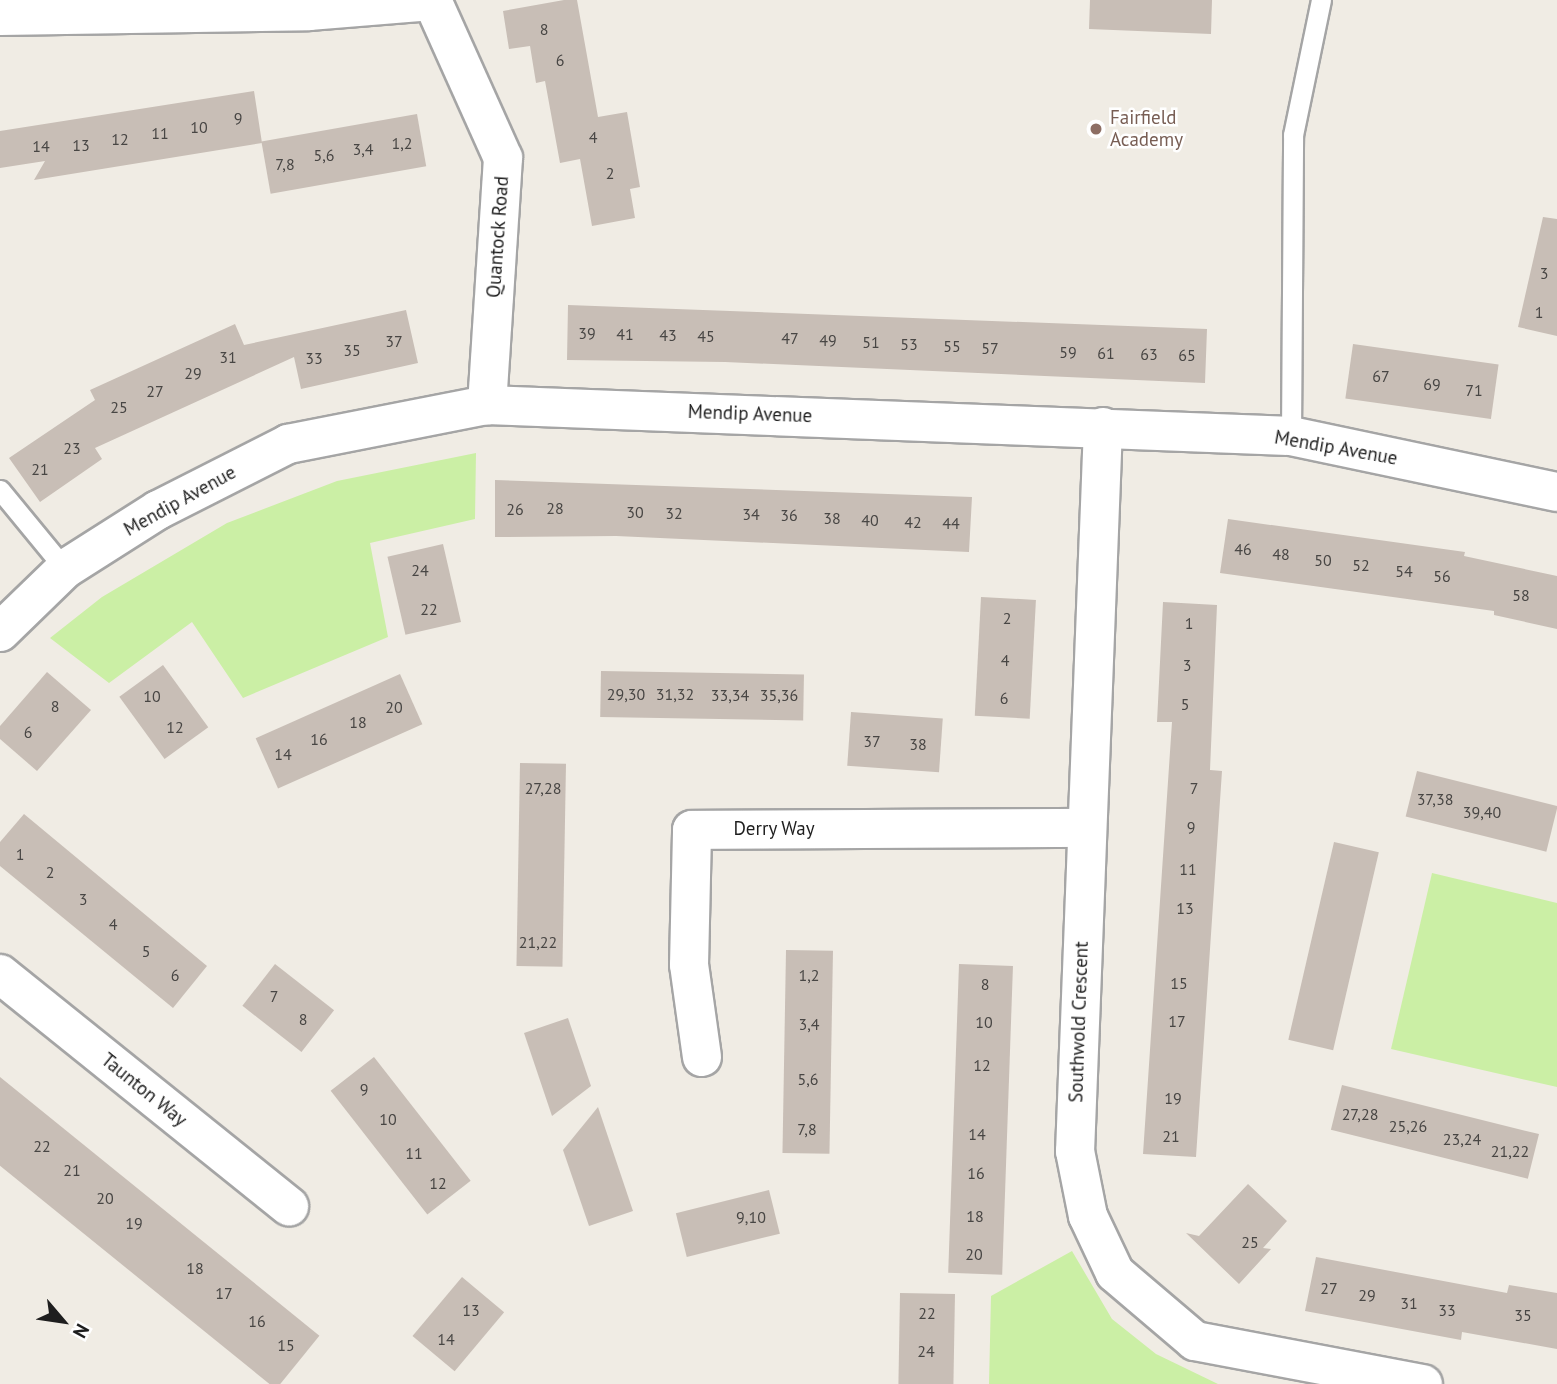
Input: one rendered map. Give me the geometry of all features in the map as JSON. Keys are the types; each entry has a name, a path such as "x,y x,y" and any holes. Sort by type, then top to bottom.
{"street":[{"path":"0,16 309,11 432,0"},
{"name":"Quantock Road","path":"432,0 503,158 487,405"},
{"name":"Mendip Avenue","path":"0,632 65,569 158,510 288,444 487,405 1291,436 1557,492"},
{"name":"Southwold Crescent","path":"1103,428 1085,828 1075,1152 1087,1216 1115,1273 1195,1341 1423,1384"},
{"name":"Derry Way","path":"702,1057 689,965 692,830 1085,828"},
{"name":"Taunton Way","path":"0,974 289,1206"}],"lane":[{"path":"1291,436 1293,135 1321,0"},
{"path":"0,489 65,569"}],"green space":[{"path":"476,453 475,519 370,543 388,637 243,698 192,622 109,683 50,638 102,597 227,523 337,481"},
{"path":"1432,873 1557,903 1557,1087 1391,1049"},
{"path":"1072,1251 1112,1319 1156,1354 1218,1384 989,1384 991,1296"}],"building":[{"path":"577,0 598,117 627,112 640,187 630,189 635,218 592,226 580,159 560,163 545,81 536,83 530,46 509,49 503,11"},
{"path":"1090,0 1212,0 1211,34 1089,29"},
{"path":"254,91 262,143 34,180 45,161 0,168 0,131"},
{"path":"417,114 426,166 271,194 261,141"},
{"path":"1543,217 1557,219 1557,336 1518,327"},
{"path":"568,305 1207,329 1205,383 725,362 567,360"},
{"path":"406,310 418,363 301,389 294,357 95,448 102,459 40,502 9,458 95,400 90,390 235,324 244,345"},
{"path":"1353,344 1499,364 1491,419 1345,398"},
{"path":"495,480 972,497 969,552 616,536 495,537"},
{"path":"1228,519 1465,552 1464,556 1557,576 1557,629 1494,615 1494,611 1220,573"},
{"path":"443,544 461,622 405,635 387,557"},
{"path":"981,597 1036,600 1030,719 975,716"},
{"path":"1163,602 1217,605 1210,770 1222,771 1196,1157 1143,1154 1172,722 1157,722"},
{"path":"163,665 208,727 165,759 119,697"},
{"path":"601,671 804,675 803,721 600,717"},
{"path":"47,672 91,710 37,771 0,739 0,726"},
{"path":"400,674 422,724 278,789 256,738"},
{"path":"851,712 943,718 939,772 847,766"},
{"path":"520,763 566,764 562,967 516,966"},
{"path":"1417,771 1557,806 1546,852 1406,817"},
{"path":"24,814 207,966 173,1008 0,866 0,842"},
{"path":"1334,842 1379,852 1333,1050 1288,1040"},
{"path":"786,950 833,951 829,1154 782,1153"},
{"path":"275,964 334,1010 301,1052 242,1006"},
{"path":"959,964 1013,966 1002,1275 948,1273"},
{"path":"568,1018 591,1086 552,1116 524,1033"},
{"path":"374,1057 471,1181 427,1215 331,1091"},
{"path":"0,1077 319,1336 280,1384 269,1384 0,1166"},
{"path":"1342,1085 1539,1134 1528,1179 1331,1130"},
{"path":"598,1107 633,1211 589,1226 563,1150"},
{"path":"1248,1184 1287,1221 1263,1248 1271,1249 1239,1284 1186,1233 1199,1236"},
{"path":"769,1190 780,1234 687,1257 676,1213"},
{"path":"1316,1257 1507,1293 1509,1285 1557,1293 1557,1349 1462,1332 1461,1340 1305,1311"},
{"path":"462,1277 504,1312 455,1371 413,1336"},
{"path":"900,1293 955,1294 953,1384 898,1384"}],"place":[{"name":"Fairfield Academy","path":"1096,129"}]}
